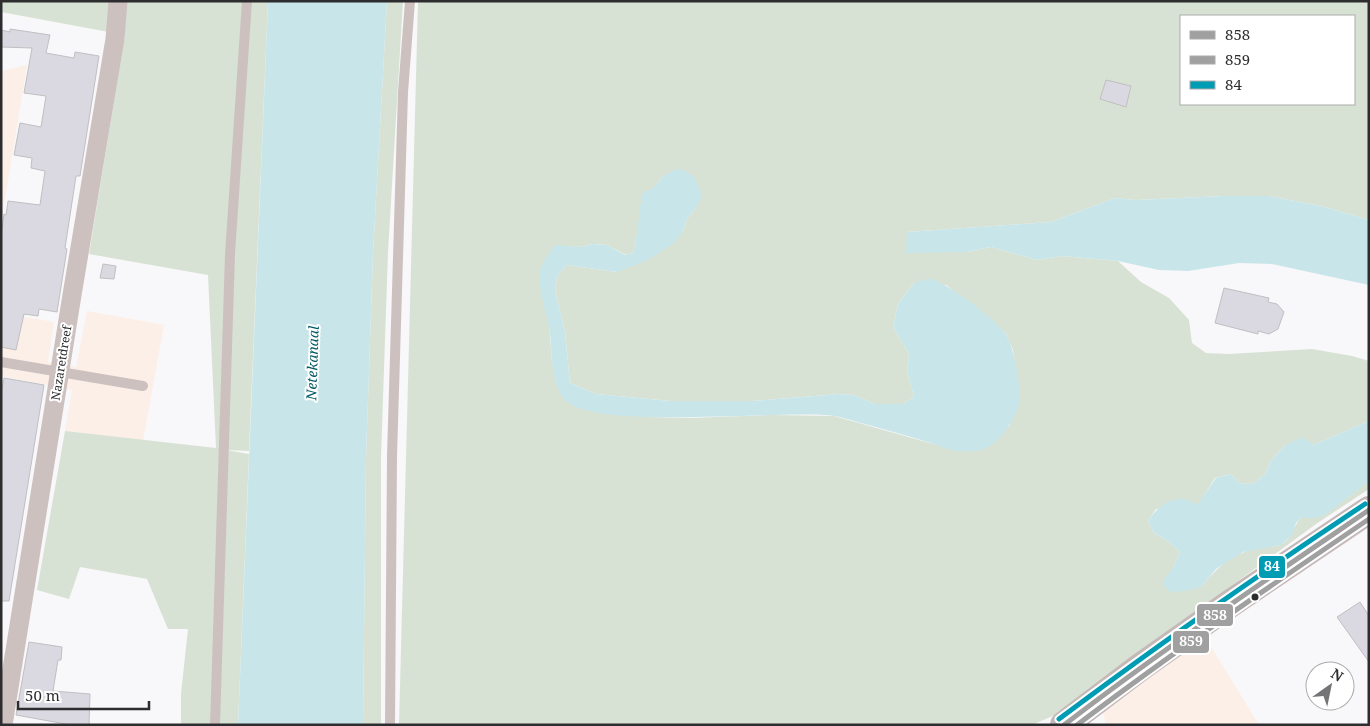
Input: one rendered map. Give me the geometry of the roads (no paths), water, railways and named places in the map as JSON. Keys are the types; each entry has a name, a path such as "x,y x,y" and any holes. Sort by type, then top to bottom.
{"main road":[{"path":"1064,725 1139,668 1369,510"}],"street":[{"name":"Nazaretdreef","path":"3,725 115,39 118,1"}],"lane":[{"path":"215,725 230,254 247,1"},
{"path":"390,725 392,446 403,92 410,1"},
{"path":"1,362 143,386"}],"water":[{"name":"Netekanaal","path":"268,1 387,1 373,253 366,458 363,725 238,725"},
{"path":"677,169 687,172 694,178 702,196 696,208 687,219 682,233 673,244 648,260 617,272 567,265 557,276 555,290 565,332 570,383 596,394 671,401 752,401 839,394 854,395 875,404 902,404 914,397 907,371 909,354 893,327 898,304 914,283 930,278 949,288 980,309 998,325 1008,339 1016,368 1020,397 1017,410 1006,430 996,441 984,449 959,451 834,416 648,417 611,415 581,409 564,399 554,377 549,328 539,277 542,264 554,245 582,247 592,244 607,245 625,255 633,253 643,192 653,188 663,176"},
{"path":"1269,196 1321,206 1369,220 1369,285 1272,264 1239,263 1188,271 1159,270 1118,261 1062,256 1037,260 991,247 967,252 906,253 907,232 1051,222 1115,198 1136,200"},
{"path":"1369,421 1369,481 1328,513 1317,518 1301,518 1296,523 1292,535 1281,545 1243,552 1216,569 1201,587 1186,591 1170,592 1162,583 1174,566 1180,552 1168,541 1154,533 1148,521 1162,505 1172,500 1183,499 1197,505 1216,478 1231,474 1239,483 1253,484 1265,474 1270,462 1285,445 1303,437 1313,445"}]}
